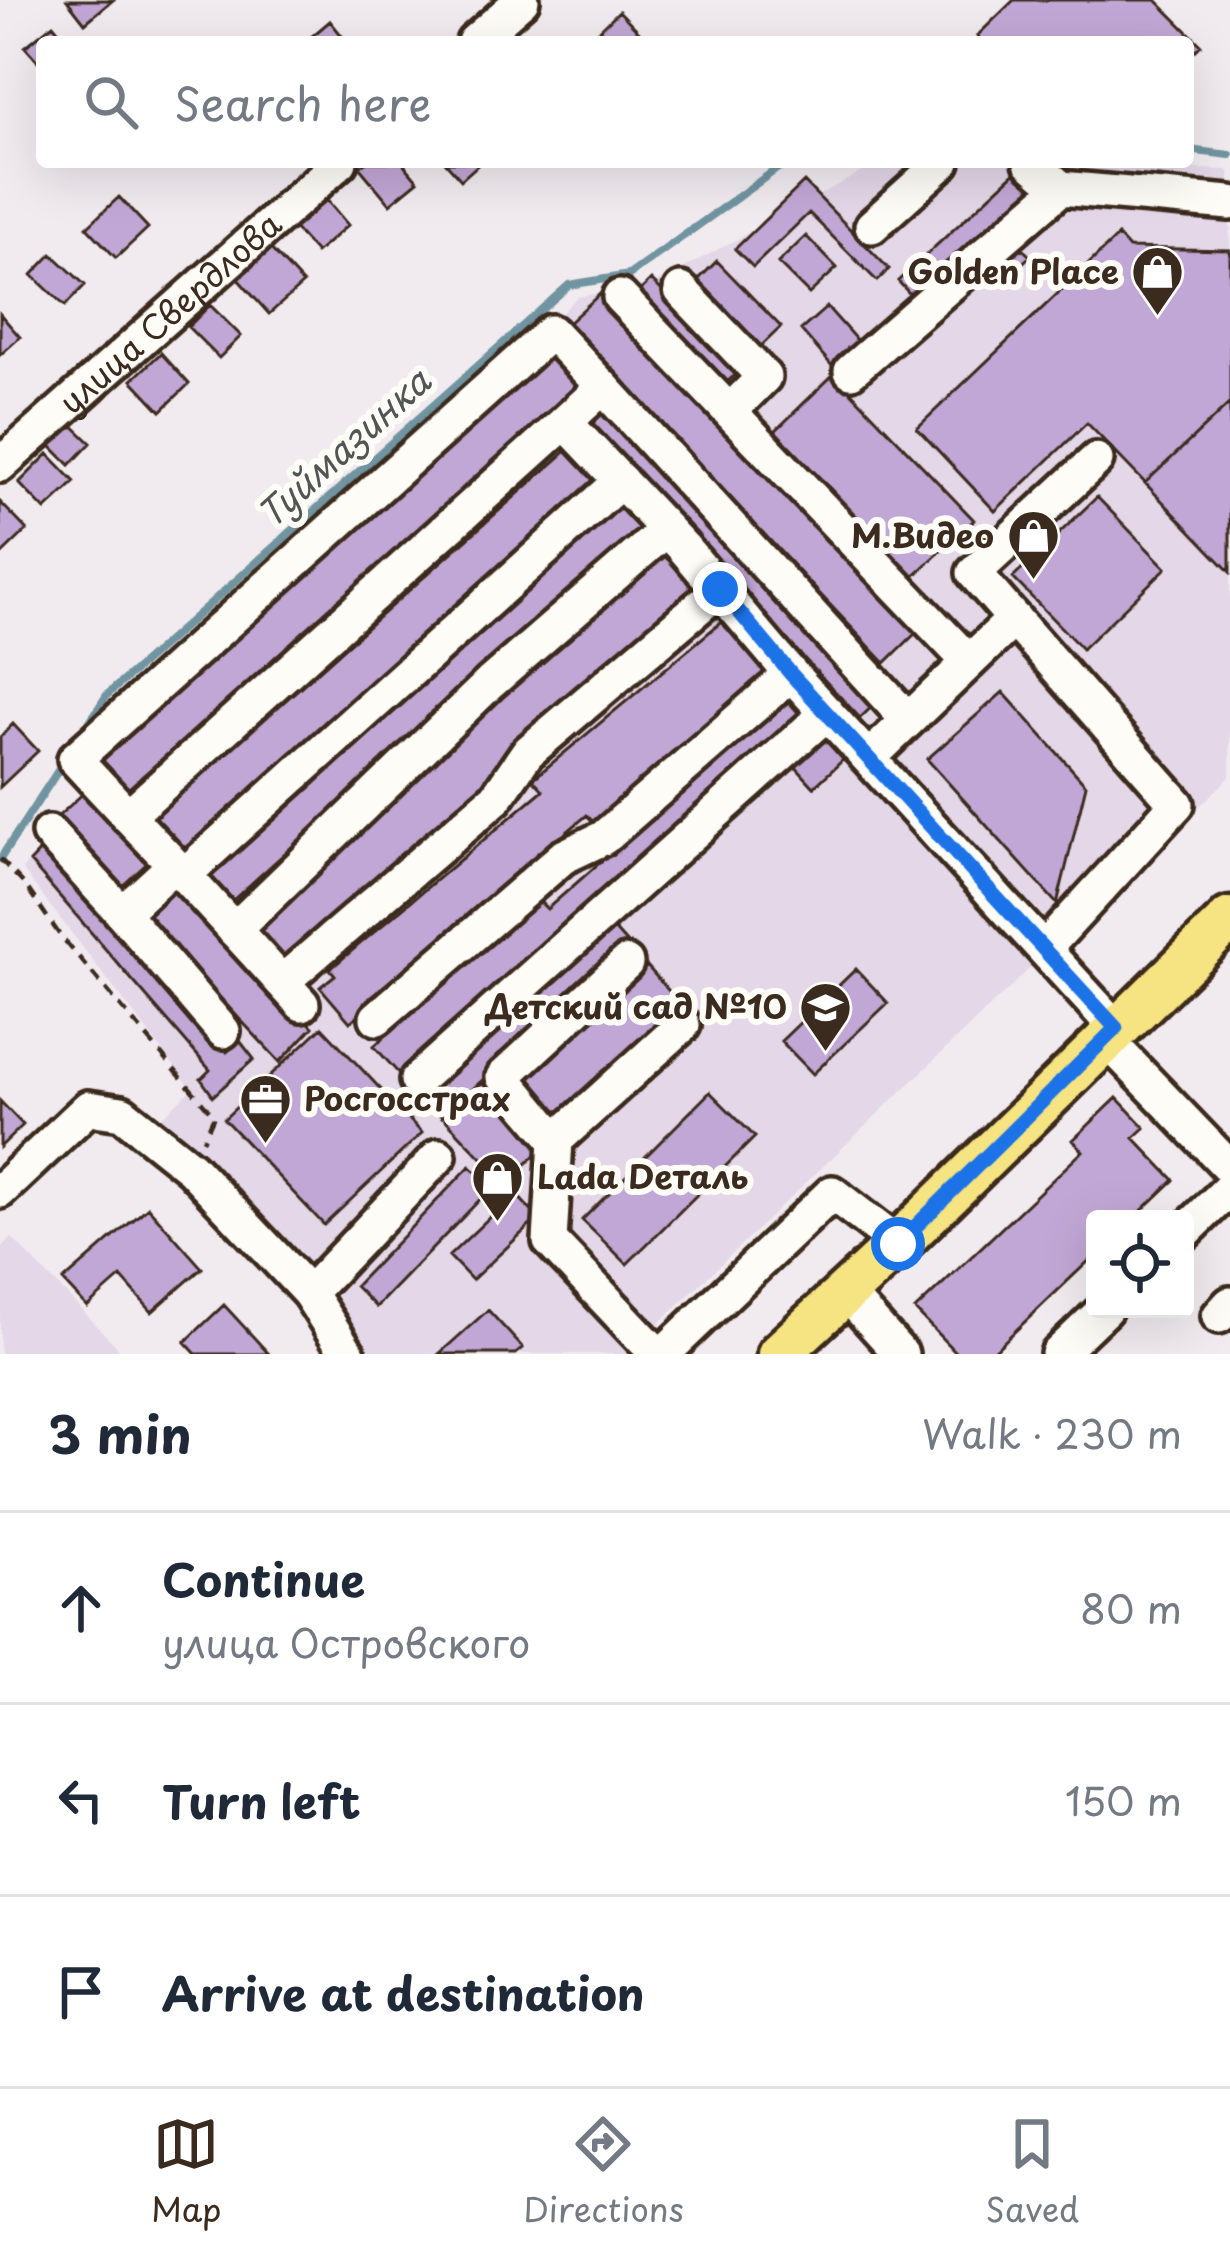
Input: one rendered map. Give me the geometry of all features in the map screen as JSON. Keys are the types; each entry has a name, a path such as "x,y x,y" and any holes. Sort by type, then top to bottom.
{"main road":[{"path":"779,1354 1230,919"}],"street":[{"path":"482,36 522,0"},
{"name":"улица Свердлова","path":"0,465 333,168"},
{"path":"872,226 936,168"},
{"path":"1038,168 1061,188 1230,202"},
{"path":"851,371 1061,188"},
{"path":"681,290 764,377 730,411"},
{"path":"620,297 969,662"},
{"path":"720,589 527,753 496,798 292,993 76,759 551,332 908,720"},
{"path":"128,816 602,387"},
{"path":"566,422 1044,950 1230,1168"},
{"path":"1044,950 1177,805 974,573 1096,460"},
{"path":"122,913 179,870 621,482"},
{"path":"234,930 490,683 666,530"},
{"path":"869,758 1014,619"},
{"path":"377,1018 563,857 602,838 791,674"},
{"path":"417,1080 827,713"},
{"path":"49,833 224,1031"},
{"path":"626,963 503,1077 556,1140 550,1241 660,1354 832,1193 898,1244"},
{"path":"556,1140 683,1025"},
{"path":"0,1191 88,1108 122,1113 191,1168 309,1293 348,1354"},
{"path":"309,1293 439,1156"},
{"path":"1194,1223 1230,1188"},
{"path":"844,1291 901,1354"},
{"path":"1058,1354 1096,1318"}],"path":[{"path":"0,859 214,1116 191,1168"}],"shaded area":[{"path":"869,168 1227,170 1230,777 627,1354 365,1354 155,1123 192,1089 22,869 577,297 654,284"},
{"path":"12,1238 124,1354 0,1354 0,1249"}],"building":[{"path":"67,0 113,0 85,23"},
{"path":"1014,0 1156,0 1192,36 977,36"},
{"path":"619,11 643,36 593,36"},
{"path":"330,21 342,36 312,36"},
{"path":"53,24 63,36 38,36"},
{"path":"36,38 36,59 25,47"},
{"path":"360,168 407,168 418,181 390,204"},
{"path":"450,168 474,168 461,180"},
{"path":"1020,168 1041,191 919,304 898,281"},
{"path":"804,182 889,269 877,281 809,213 753,267 735,249"},
{"path":"119,197 148,228 116,258 87,227"},
{"path":"325,198 348,225 316,253 292,226"},
{"path":"806,236 837,268 809,294 778,263"},
{"path":"1118,236 1129,248 1230,250 1230,403 1145,483 1087,423 995,511 917,428"},
{"path":"1015,242 1030,256 1010,275 996,261"},
{"path":"270,248 303,284 269,314 237,278"},
{"path":"52,254 85,285 65,306 32,275"},
{"path":"717,261 781,327 757,350 694,284"},
{"path":"651,280 741,369 724,385 635,296"},
{"path":"602,292 921,628 885,663 566,325"},
{"path":"210,305 241,336 219,358 188,327"},
{"path":"827,307 860,344 833,367 801,330"},
{"path":"0,314 20,337 0,355"},
{"path":"161,353 189,384 161,411 132,380"},
{"path":"553,354 584,390 121,795 89,759"},
{"path":"834,374 974,520 908,582 769,437"},
{"path":"603,403 880,699 860,718 582,422"},
{"path":"1230,403 1230,572 1145,483"},
{"path":"66,419 91,443 70,465 45,440"},
{"path":"572,446 605,483 187,852 154,816"},
{"path":"48,454 75,482 45,510 19,483"},
{"path":"1097,497 1166,568 1082,649 1013,578"},
{"path":"0,502 27,530 0,556"},
{"path":"624,504 645,528 233,900 211,877"},
{"path":"672,550 705,587 289,965 259,931 498,688"},
{"path":"726,618 772,672 593,822 587,815 364,1003 368,1008 350,1022 320,987 335,975 330,969 543,790 533,779"},
{"path":"1003,692 1086,785 1057,904 927,759"},
{"path":"786,699 804,719 400,1075 374,1046 539,901 547,909"},
{"path":"13,724 38,751 0,787 0,737"},
{"path":"822,734 845,758 814,787 792,763"},
{"path":"89,788 162,867 125,900 52,822"},
{"path":"46,845 227,1052 240,1041 254,1059 213,1096 201,1079 210,1070 30,862"},
{"path":"174,879 313,1027 280,1062 140,913"},
{"path":"611,926 629,946 442,1117 424,1097"},
{"path":"647,966 689,1014 563,1122 521,1073"},
{"path":"856,969 888,1003 813,1074 781,1041"},
{"path":"322,1027 422,1133 324,1225 224,1119"},
{"path":"482,1083 544,1147 506,1183 445,1119"},
{"path":"710,1092 755,1137 627,1264 582,1220"},
{"path":"1117,1098 1145,1128 1134,1138 1174,1180 1142,1210 1086,1210 1086,1264 991,1354 957,1354 915,1310 1083,1151 1073,1140"},
{"path":"0,1101 23,1125 0,1147"},
{"path":"470,1166 492,1187 376,1307 355,1286"},
{"path":"515,1193 538,1218 472,1280 449,1256"},
{"path":"148,1207 202,1268 152,1312 121,1277 87,1307 63,1281"},
{"path":"224,1305 269,1354 196,1354 185,1342"},
{"path":"488,1310 523,1348 516,1354 439,1354"}],"waterway":[{"name":"Туймазинка","path":"1194,151 1230,155"},
{"name":"Туймазинка","path":"83,732 107,695 569,285 629,275 778,168"},
{"name":"Туймазинка","path":"0,859 65,760"}],"place":[{"name":"Golden Place","path":"1158,318"},
{"name":"М.Видео","path":"1033,582"},
{"name":"Детский сад №10","path":"826,1053"},
{"name":"Росгосстрах","path":"265,1145"},
{"name":"Lada Dеталь","path":"498,1223"}],"route":[{"path":"720,589 791,674 1116,1028 898,1244"}]}
